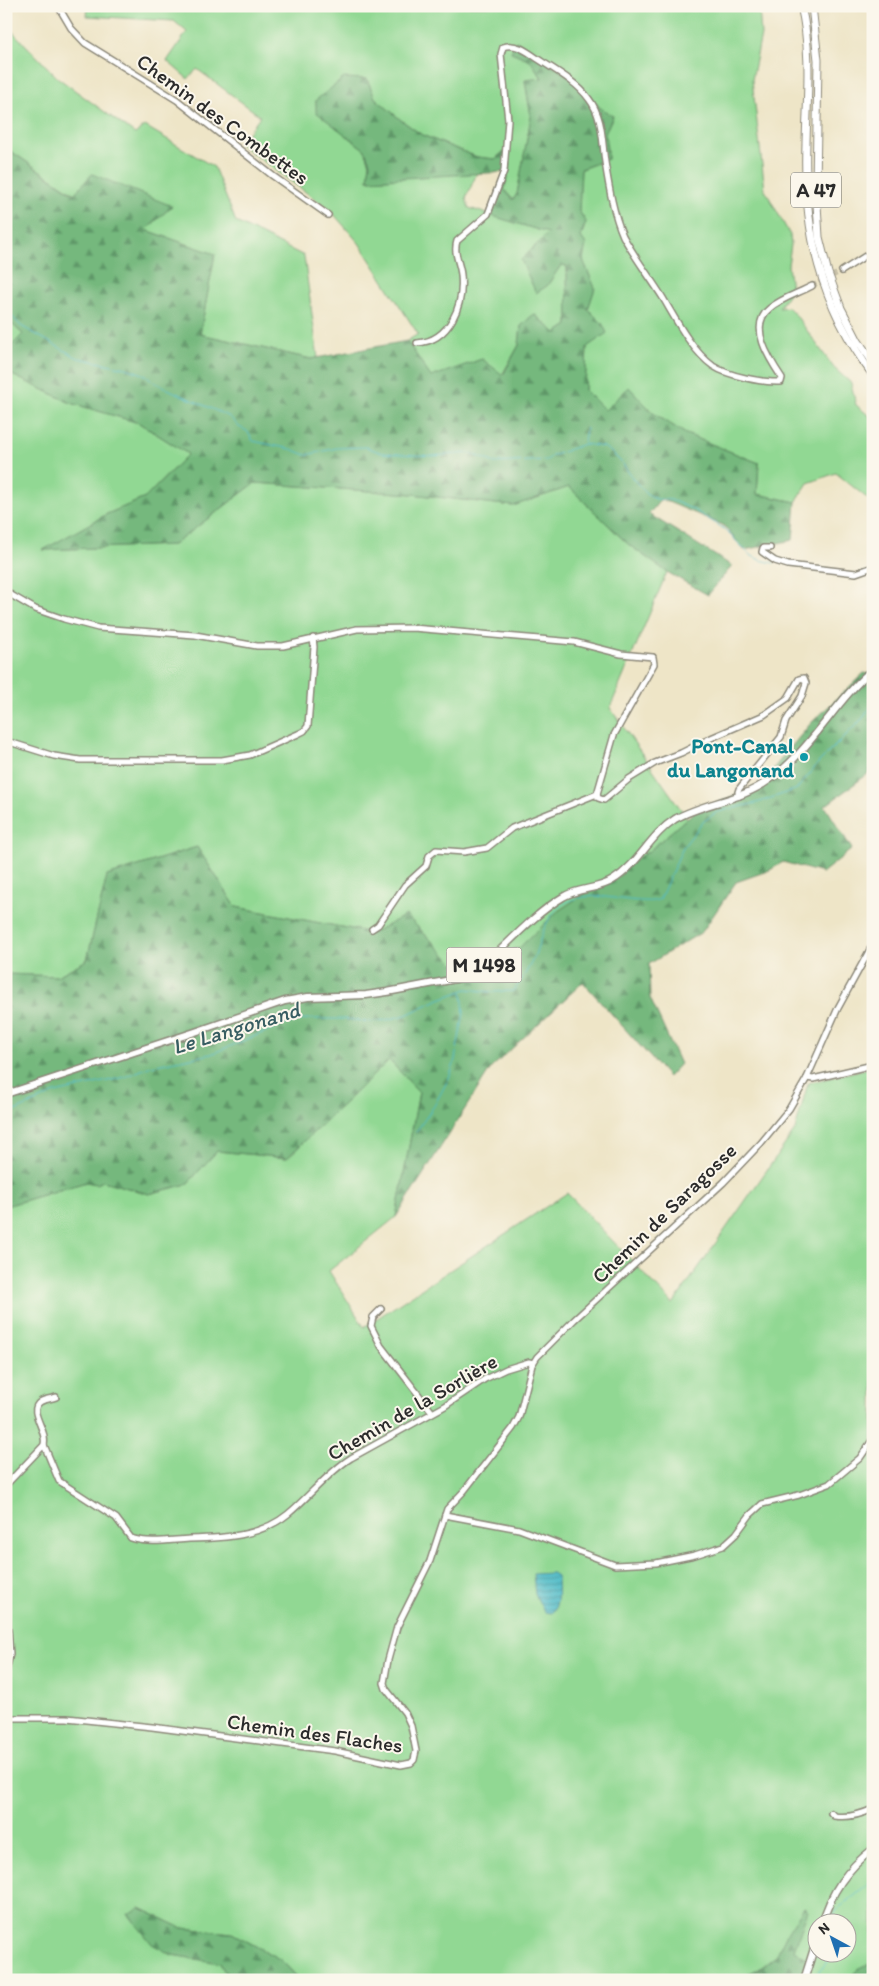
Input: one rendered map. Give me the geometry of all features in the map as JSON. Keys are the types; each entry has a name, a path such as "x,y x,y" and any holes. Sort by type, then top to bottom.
{"highway":[{"name":"A 47","path":"802,6 808,63 806,187 811,239 821,276 833,308 852,345 873,375"},
{"name":"A 47","path":"812,6 818,60 816,188 819,237 828,273 841,308 858,341 873,362"}],"main road":[{"name":"M 1498","path":"6,1094 285,1001 308,997 387,992 451,980 470,974 480,969 558,900 573,891 605,884 620,875 667,824 688,813 739,796 760,786 784,769 873,669"},
{"path":"826,1914 835,1890 854,1866 873,1849"},
{"path":"804,1980 809,1964"}],"street":[{"name":"Chemin des Combettes","path":"58,6 71,28 85,43 178,100 273,176 328,214"},
{"path":"417,343 436,337 448,328 456,315 462,278 455,247 457,241 488,214 500,185 507,149 508,120 501,54 504,47 508,45 530,53 555,70 578,87 593,103 604,140 610,194 617,223 623,236 685,335 712,366 744,377 769,382 780,382 782,378 766,351 761,336 762,317 772,306 812,286"},
{"path":"842,271 873,251"},
{"path":"770,548 763,548 762,552 775,561 788,565 856,572 873,567"},
{"path":"6,592 35,609 64,620 98,628 195,635 257,646 283,646 357,629 413,628 574,642 622,654 653,657 654,664 614,735 597,794 598,798 604,800 629,779 656,763 764,715 788,698 799,679 804,678 806,682 802,696 786,721 781,737 739,789 739,796"},
{"path":"6,741 54,756 80,760 222,760 250,755 304,731 308,726 314,647 313,638"},
{"path":"372,929 378,925 405,885 426,866 432,852 436,850 464,852 487,848 512,828 597,794"},
{"name":"Chemin de Saragosse","path":"533,1362 574,1320 662,1241 738,1167 779,1122 808,1078 838,1008 873,944"},
{"path":"808,1078 812,1079 873,1065"},
{"path":"381,1309 376,1313 371,1326 381,1346 432,1412"},
{"name":"Chemin de la Sorlière","path":"56,1397 41,1401 36,1407 36,1416 44,1433 44,1445 59,1481 116,1518 131,1538 153,1541 224,1538 252,1532 283,1518 343,1463 445,1406 473,1386 495,1374 524,1363 533,1362"},
{"name":"Chemin des Flaches","path":"6,1718 76,1719 152,1727 335,1751 401,1765 411,1763 415,1756 413,1732 405,1713 386,1689 385,1675 397,1627 430,1561 447,1509 464,1491 513,1428 523,1405 533,1362"},
{"path":"445,1515 519,1529 615,1565 656,1564 723,1546 762,1504 829,1484 860,1458 873,1439"},
{"path":"6,1485 44,1445"},
{"path":"6,1603 10,1654 6,1672"},
{"path":"831,1813 834,1816 843,1817 873,1810"}],"green space":[{"path":"88,6 759,6 761,35 752,80 765,190 790,235 791,245 788,265 791,290 779,308 788,307 795,314 834,368 851,383 856,405 873,419 873,498 868,499 836,473 808,483 796,502 757,494 759,463 686,434 653,413 629,388 605,410 585,390 587,347 602,323 588,309 595,288 583,260 585,244 581,237 586,222 579,211 581,169 608,159 605,133 613,116 599,107 579,84 530,60 542,78 525,81 531,117 517,194 513,200 504,189 510,165 503,152 495,159 477,157 422,135 375,98 367,79 344,79 316,101 317,112 365,150 370,163 368,180 477,173 466,198 469,208 548,233 547,286 561,265 567,266 568,325 556,333 534,314 521,326 519,345 502,375 482,359 431,378 407,341 418,334 359,243 330,210 240,144 260,116 197,69 188,79 167,61 187,32 174,21 87,16"},
{"path":"7,26 58,78 135,134 145,126 214,167 236,222 304,256 318,358 311,359 200,334 215,254 146,230 171,206 75,194 6,148"},
{"path":"516,41 579,84 599,107 613,116 605,133 608,159 581,169 579,211 586,222 581,237 586,244 583,260 595,288 588,309 602,323 607,333 587,347 585,390 605,410 629,387 653,413 686,434 759,463 757,494 796,502 793,540 744,550 723,525 661,499 649,514 732,566 708,595 667,572 629,545 569,487 513,506 412,494 255,483 173,545 43,550 107,514 145,498 188,454 139,423 71,403 8,373 6,382 6,345 10,347 23,334 6,319 6,148 74,194 92,174 172,206 146,230 215,254 200,334 311,359 407,341 431,377 482,359 503,375 519,345 521,326 534,314 556,333 568,325 567,266 561,265 547,286 536,293 521,260 548,233 489,215 505,172 368,180 370,163 365,150 316,112 316,100 344,78 367,79 375,98 422,135 477,157 495,159 504,152 510,165 504,189 513,200 517,194 531,117 525,80 542,78 530,60 511,52"},
{"path":"6,319 23,334 10,347 6,345"},
{"path":"8,373 71,403 139,423 188,454 145,498 107,514 44,550 173,545 255,483 412,494 513,506 569,487 629,545 667,572 610,708 687,818 649,851 558,911 519,948 454,964 406,915 373,933 236,907 197,847 107,876 87,960 57,976 6,974 6,382"},
{"path":"864,673 873,675 873,770 825,806 852,849 822,873 783,862 770,870 736,882 702,932 649,964 650,998 680,1064 668,1077 583,982 491,1068 396,1217 419,1092 389,1060 287,1158 217,1151 187,1184 149,1194 103,1181 97,1184 86,1182 6,1206 6,974 57,976 87,960 107,876 197,847 236,907 373,933 406,915 454,964 519,948 558,911 649,851 695,811 758,787 811,723"},
{"path":"389,1060 419,1092 396,1217 329,1271 364,1327 567,1193 673,1304 795,1130 808,1083 873,1067 873,1980 300,1980 281,1960 232,1933 182,1928 140,1908 172,1955 220,1963 229,1980 6,1980 6,1206 86,1182 97,1184 103,1181 149,1194 187,1184 217,1151 287,1158"},
{"path":"804,1907 808,1910 794,1950 806,1958 806,1964 800,1980 732,1980 759,1969 776,1956 787,1933"},
{"path":"140,1908 182,1928 232,1933 281,1960 300,1980 229,1980 220,1963 172,1955 152,1944 128,1914"},
{"path":"873,1962 873,1980 847,1980 857,1970"}],"water":[{"path":"553,1573 557,1577 558,1596 556,1605 552,1613 544,1612 535,1594 533,1574"}],"waterway":[{"path":"6,310 21,326 78,358 126,368 146,375 154,382 230,417 239,427 247,431 253,441 291,449 306,455 337,448 366,447 382,453 433,456 470,453 495,463 547,460 552,456 584,444 604,447 623,464 633,479 647,494 656,499 671,500 692,509 723,528 750,555 760,560 774,563"},
{"path":"584,443 586,428"},
{"path":"862,573 873,571"},
{"name":"Le Langonand","path":"6,1115 55,1093 125,1077 151,1066 211,1054 282,1025 307,1019 344,1019 371,1022 386,1020 406,1015 437,1000 467,989 492,992 513,991 533,959 550,917 559,907 568,901 588,896 641,901 660,899 683,847 704,821 717,812 760,802 797,789 819,762 863,718 873,704"},
{"path":"416,1132 434,1106 449,1078 454,1064 464,1013 462,992"},
{"path":"834,1914 835,1911 873,1881"},
{"path":"813,1980 825,1964"}],"tunnel":[{"path":"812,286 842,271"}],"place":[{"name":"Pont-Canal du Langonand","path":"804,757"}]}
